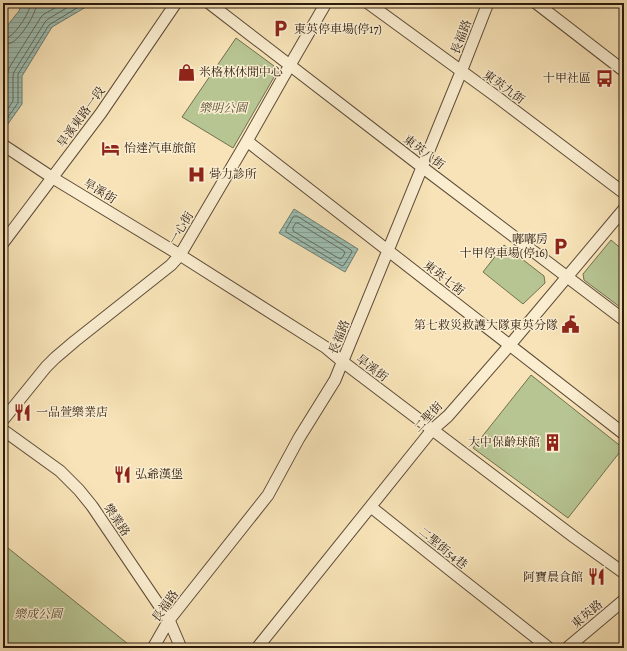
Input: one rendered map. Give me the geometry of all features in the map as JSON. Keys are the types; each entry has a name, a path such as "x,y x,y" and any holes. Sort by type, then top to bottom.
{"street":[{"name":"旱溪東路一段","path":"3,243 101,113 176,3"},
{"name":"東英八街","path":"210,3 422,167 624,320"},
{"name":"一心街","path":"3,420 55,358 171,265 180,255 326,3"},
{"name":"東英九街","path":"368,3 624,192"},
{"name":"長福路","path":"153,648 169,620 268,495 335,380 488,3"},
{"path":"536,3 624,71"},
{"name":"東英七街","path":"247,141 624,434"},
{"name":"旱溪街","path":"3,145 53,178 180,255 325,347 568,533 624,573"},
{"name":"二聖街","path":"257,648 432,430 448,416 509,346 624,209"},
{"name":"樂業路","path":"3,430 60,471 79,490 92,506 169,620 181,648"},
{"name":"二聖街54巷","path":"370,507 549,648"},
{"name":"東英路","path":"567,648 624,600"}],"green space":[{"name":"樂明公園","path":"236,38 274,66 277,72 233,148 182,117"},
{"path":"611,240 624,251 624,310 584,280 583,274"},
{"path":"504,245 544,276 545,283 523,304 483,272"},
{"name":"大中保齡球館","path":"531,375 623,448 568,518 473,448"},
{"name":"樂成公園","path":"3,544 133,648 3,648"}],"water":[{"path":"22,3 90,3 86,7 52,27 22,76 22,104 3,131 3,31 19,11"},
{"path":"294,209 358,249 345,272 279,233"}],"place":[{"name":"東英停車場(停17)","path":"281,29"},
{"name":"米格林休閒中心","path":"186,72"},
{"name":"十甲社區","path":"604,78"},
{"name":"怡達汽車旅館","path":"111,148"},
{"name":"骨力診所","path":"196,174"},
{"name":"嘟嘟房 十甲停車場(停16)","path":"561,246"},
{"name":"第七救災救護大隊東英分隊","path":"571,325"},
{"name":"一品萱樂業店","path":"23,412"},
{"name":"大中保齡球館","path":"553,442"},
{"name":"弘爺漢堡","path":"122,474"},
{"name":"阿寶晨食館","path":"596,577"}]}
